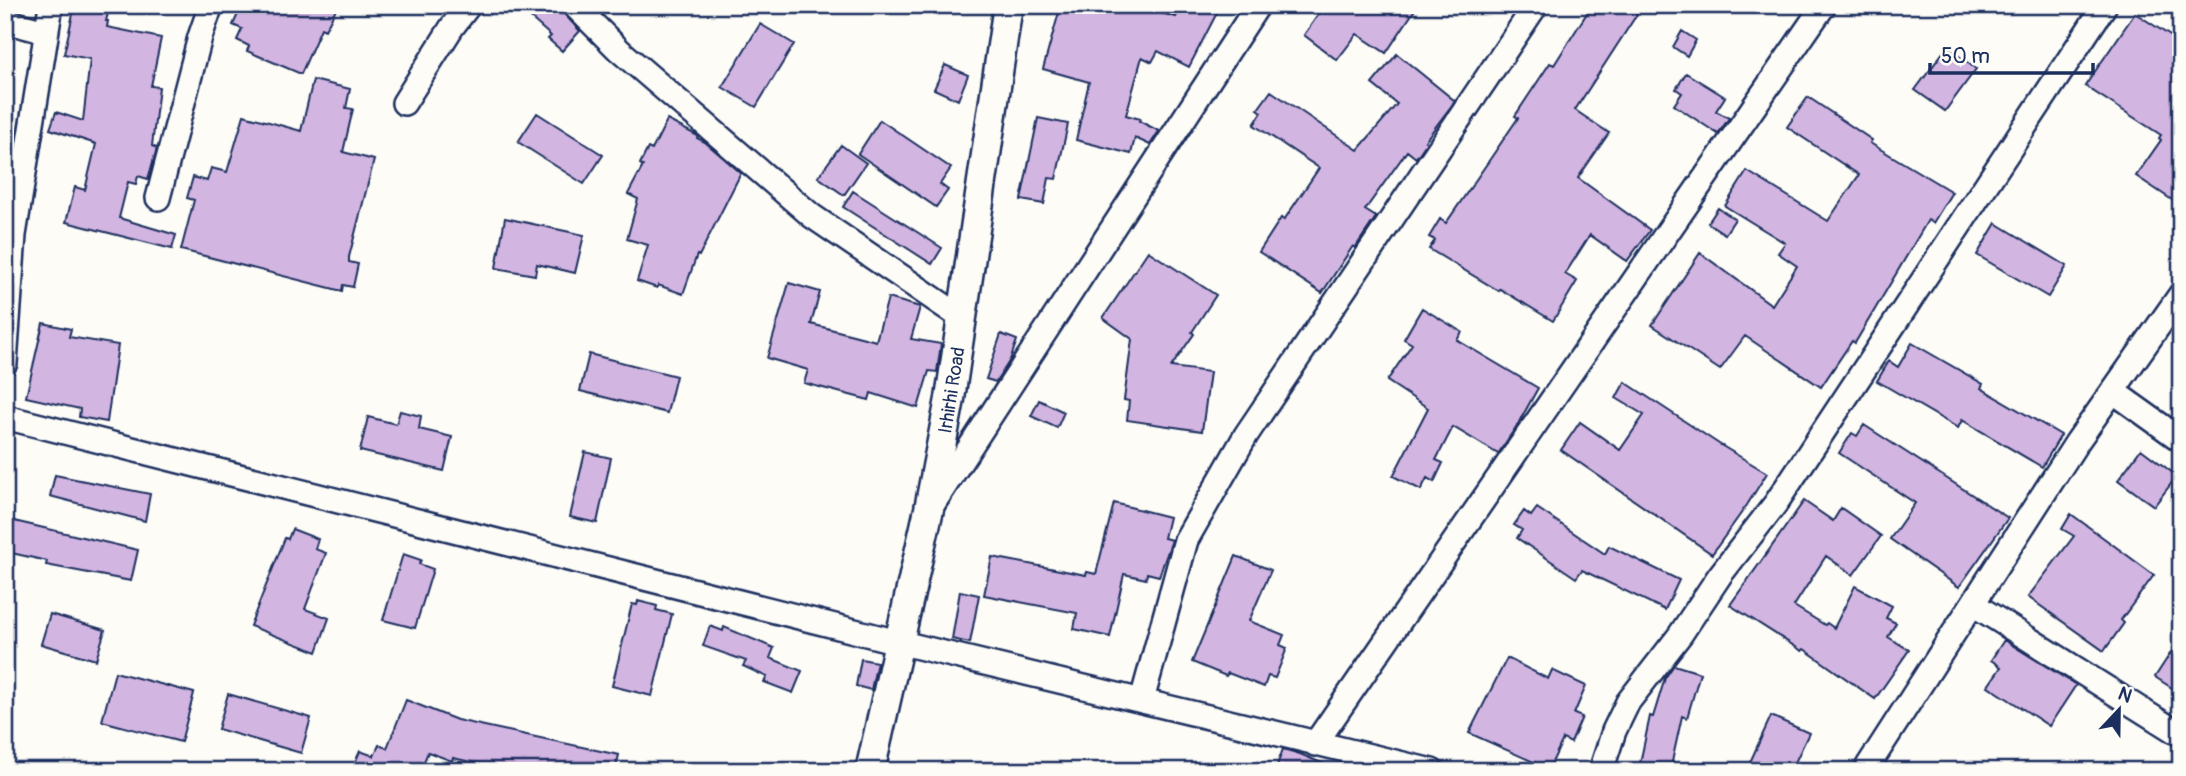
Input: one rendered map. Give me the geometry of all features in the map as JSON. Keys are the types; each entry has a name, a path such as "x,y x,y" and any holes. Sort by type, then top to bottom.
{"street":[{"path":"5,363 14,235 51,5"},
{"path":"158,198 200,37 211,5"},
{"path":"404,103 469,5"},
{"path":"574,5 619,50 812,216 962,318"},
{"name":"Irhirhi Road","path":"870,771 929,509 950,399 1008,5"},
{"path":"929,509 1258,5"},
{"path":"1142,700 1186,540 1246,435 1536,5"},
{"path":"1315,744 1824,5"},
{"path":"1601,771 1614,731 1628,702 1776,503 2105,5"},
{"path":"5,21 46,33"},
{"path":"1868,771 1868,766 2077,442 2181,294"},
{"path":"2113,392 2181,440"},
{"path":"5,417 898,642 1432,771"},
{"path":"1973,604 2181,735"}],"building":[{"path":"75,5 110,5 107,27 161,38 151,86 159,87 152,146 157,148 148,179 138,176 136,184 128,182 119,218 176,235 172,249 66,222 75,187 85,190 96,144 50,129 56,112 83,121 90,59 64,54"},
{"path":"242,5 338,5 325,30 321,28 301,74 247,51 249,46 237,40 242,29 233,25"},
{"path":"516,5 560,5 564,14 580,31 562,51 548,39 551,36"},
{"path":"1061,5 1132,5 1176,17 1182,5 1221,5 1189,67 1158,51 1152,62 1142,57 1126,115 1140,119 1139,121 1159,131 1150,145 1135,138 1131,154 1076,140 1089,82 1043,69"},
{"path":"1325,5 1418,5 1386,53 1357,34 1337,60 1304,35"},
{"path":"1592,5 1643,5 1575,110 1609,133 1578,178 1650,230 1627,261 1590,235 1565,274 1577,281 1553,321 1429,249 1435,240 1429,237 1440,219 1446,223 1518,118 1515,116 1550,63 1554,65"},
{"path":"2135,13 2181,43 2181,206 2136,176 2161,140 2161,135 2085,86"},
{"path":"760,24 794,44 756,107 722,87"},
{"path":"1682,31 1696,40 1687,56 1673,47"},
{"path":"1947,47 1976,69 1945,111 1915,90"},
{"path":"1397,54 1455,101 1425,141 1427,142 1416,158 1407,151 1365,210 1376,217 1322,293 1259,252 1319,168 1254,125 1262,112 1258,109 1271,91 1358,150 1397,104 1372,84"},
{"path":"945,65 968,75 958,100 934,89"},
{"path":"1686,73 1725,97 1716,111 1729,118 1718,134 1674,105 1682,93 1676,89"},
{"path":"313,80 350,89 346,108 353,109 343,152 374,160 349,257 349,262 358,264 353,287 343,285 342,291 181,250 194,200 187,198 193,177 207,181 211,168 227,172 244,115 301,131"},
{"path":"1808,97 1872,140 1870,143 1952,192 1933,223 1928,220 1855,343 1852,341 1821,387 1745,336 1720,370 1652,325 1700,253 1772,305 1797,266 1778,253 1785,243 1725,206 1747,171 1828,221 1859,175 1787,127"},
{"path":"537,113 603,155 584,184 518,142"},
{"path":"1038,118 1068,124 1056,179 1049,178 1044,204 1021,200"},
{"path":"667,120 698,136 697,138 741,173 699,256 697,255 683,294 637,281 648,245 627,239 638,199 628,194 643,166 640,164 648,148 652,150"},
{"path":"880,120 951,168 940,184 948,190 936,207 858,154"},
{"path":"841,145 866,163 844,195 818,177"},
{"path":"853,191 942,248 932,264 843,207"},
{"path":"1718,208 1735,219 1725,234 1708,223"},
{"path":"505,218 584,235 575,273 537,264 535,275 496,268"},
{"path":"1996,223 2067,266 2048,297 1977,255"},
{"path":"1148,251 1216,295 1171,367 1210,372 1202,431 1127,420 1129,401 1124,400 1132,339 1103,318"},
{"path":"789,283 820,292 811,324 876,341 888,298 920,307 911,339 941,344 937,372 929,371 918,408 871,393 869,400 804,383 808,370 767,358"},
{"path":"1422,308 1462,332 1457,340 1538,388 1498,454 1453,427 1436,460 1443,463 1434,482 1427,478 1421,490 1393,476 1428,408 1387,381 1412,344 1404,339"},
{"path":"43,323 71,329 69,337 118,345 107,422 79,417 80,409 26,397"},
{"path":"1001,334 1017,340 1010,360 996,382 986,379"},
{"path":"1912,343 1983,384 1981,388 2061,435 2042,467 1962,420 1958,428 1877,381 1889,361 1898,367"},
{"path":"589,354 676,376 667,413 580,391"},
{"path":"1625,382 1767,473 1712,554 1561,450 1580,422 1620,450 1644,415 1616,398"},
{"path":"1039,400 1064,412 1057,428 1031,416"},
{"path":"400,411 421,416 419,429 452,437 444,471 360,451 368,417 396,424"},
{"path":"1864,425 2008,518 1959,587 1890,539 1915,503 1839,453 1852,433 1857,436"},
{"path":"2141,449 2177,476 2154,506 2118,480"},
{"path":"585,452 611,458 597,523 570,517"},
{"path":"55,475 150,494 145,521 50,496"},
{"path":"1804,501 1833,521 1841,508 1881,536 1853,575 1826,556 1794,606 1834,628 1855,586 1892,606 1886,618 1896,623 1888,637 1909,650 1875,699 1804,649 1802,651 1730,605"},
{"path":"1114,503 1169,517 1164,538 1172,540 1159,576 1147,573 1146,579 1124,574 1110,637 1074,629 1077,613 984,595 992,557 1086,575 1087,572 1096,574"},
{"path":"1537,508 1605,554 1609,546 1679,580 1665,610 1582,570 1576,578 1517,538 1522,530 1514,525 1524,511 1531,516"},
{"path":"2071,514 2154,575 2121,620 2124,623 2104,651 2028,597 2074,536 2062,529"},
{"path":"14,521 138,550 131,581 46,565 47,561 7,552"},
{"path":"292,529 318,539 315,549 326,553 305,609 329,618 317,652 250,626 285,538 288,539"},
{"path":"403,554 421,560 419,564 433,569 415,628 383,620"},
{"path":"1236,556 1271,570 1249,621 1284,635 1280,645 1287,648 1275,678 1268,676 1264,687 1192,662"},
{"path":"960,591 979,595 970,643 952,639"},
{"path":"638,601 657,606 656,610 672,614 652,696 612,686 632,604 637,605"},
{"path":"50,614 105,630 96,660 41,644"},
{"path":"710,626 723,631 724,627 774,648 770,658 802,671 793,693 764,682 767,677 743,666 746,661 703,646"},
{"path":"2181,637 2181,694 2155,677"},
{"path":"2004,640 2076,685 2049,726 1988,686 2001,667 1991,660"},
{"path":"1507,658 1548,679 1552,670 1586,686 1574,714 1582,717 1571,743 1563,739 1549,769 1469,733"},
{"path":"861,659 877,662 871,690 856,686"},
{"path":"1674,665 1700,673 1687,718 1682,716 1670,771 1639,768 1650,716 1653,717 1665,678"},
{"path":"115,672 194,693 181,742 102,721"},
{"path":"228,694 311,718 301,753 218,729"},
{"path":"406,700 457,720 619,755 615,771 511,771 453,758 452,761 428,752 420,771 365,771 353,767 360,751 374,756 379,745 387,748"},
{"path":"1771,716 1809,733 1791,771 1746,771"},
{"path":"1283,749 1300,754 1341,771 1275,771"}]}
